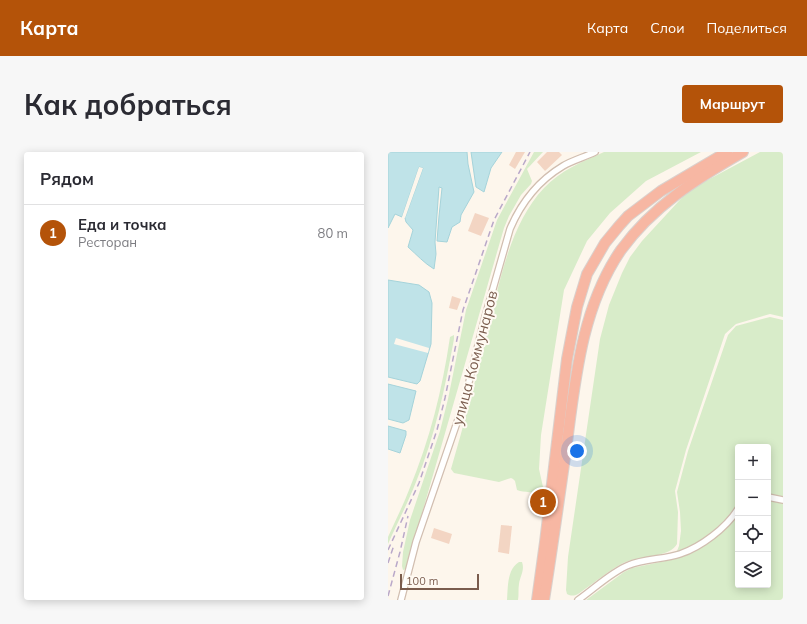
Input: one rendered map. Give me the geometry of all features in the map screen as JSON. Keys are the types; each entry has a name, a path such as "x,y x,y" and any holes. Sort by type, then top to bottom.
{"highway":[{"path":"537,600 572,328 584,281 604,243 618,226 642,204 727,152"},
{"path":"544,600 579,361 592,310 603,283 620,252 649,217 681,190 743,152"},
{"path":"604,243 620,252"}],"street":[{"name":"улица Коммунаров","path":"400,600 416,542 464,402 485,317 514,218 533,190 548,176 564,166 595,152"},
{"path":"771,498 783,500"},
{"path":"578,600 626,566 680,554 701,544 727,524 735,513"}],"green space":[{"path":"534,152 543,152 527,169 532,181 531,184 521,195 504,228 406,569 403,570 403,552 410,520 440,431 466,310 497,220"},
{"path":"604,152 701,152 646,181 610,213 587,241 564,290 541,435 539,469 543,487 541,490 533,492 517,490 515,481 511,478 499,482 454,473 451,469 501,276 507,256 522,220 532,203 544,188 557,176"},
{"path":"760,152 783,152 783,317 770,314 736,324 725,334 686,450 675,491 678,512 677,544 674,548 663,554 625,562 611,570 578,594 572,596 568,595 566,590 568,557 600,339 609,305 622,273 630,257 642,241 689,190"},
{"path":"770,317 783,320 783,600 586,600 624,572 632,568 670,560 675,556 679,546 681,531 677,492 688,451 728,335 736,326"},
{"path":"454,335 443,394 429,447 413,490 388,544 388,537 407,496 429,433 439,396 450,337"},
{"path":"522,562 523,568 519,584 518,600 507,600 510,574 515,565"}],"water":[{"path":"388,152 467,152 474,192 461,215 460,222 452,227 447,242 437,241 442,188 439,187 434,269 408,247 413,230 406,222 405,218 423,168 419,167 402,217 395,214 388,228"},
{"path":"471,152 502,152 491,168 484,192 476,187"},
{"path":"388,280 419,285 429,292 432,303 431,344 420,381 417,384 388,377"},
{"path":"388,384 416,391 409,420 403,423 388,419"},
{"path":"388,426 406,431 400,453 388,449"}],"pier":[{"path":"419,167 423,168 405,218 402,217"},
{"path":"396,338 429,348 428,353 394,344"}],"building":[{"path":"516,152 525,152 515,169 509,165"},
{"path":"547,152 559,152 562,155 545,171 537,162"},
{"path":"475,213 489,218 481,236 468,231"},
{"path":"452,296 461,299 457,310 449,308"},
{"path":"501,525 512,526 509,554 498,552"},
{"path":"434,528 452,534 449,544 431,538"}],"railway":[{"path":"388,550 419,483 437,430 463,310 494,220 530,152"},
{"path":"388,596 408,516"},
{"path":"388,563 394,545"}],"place":[{"name":"Еда и точка","path":"543,502"}]}
